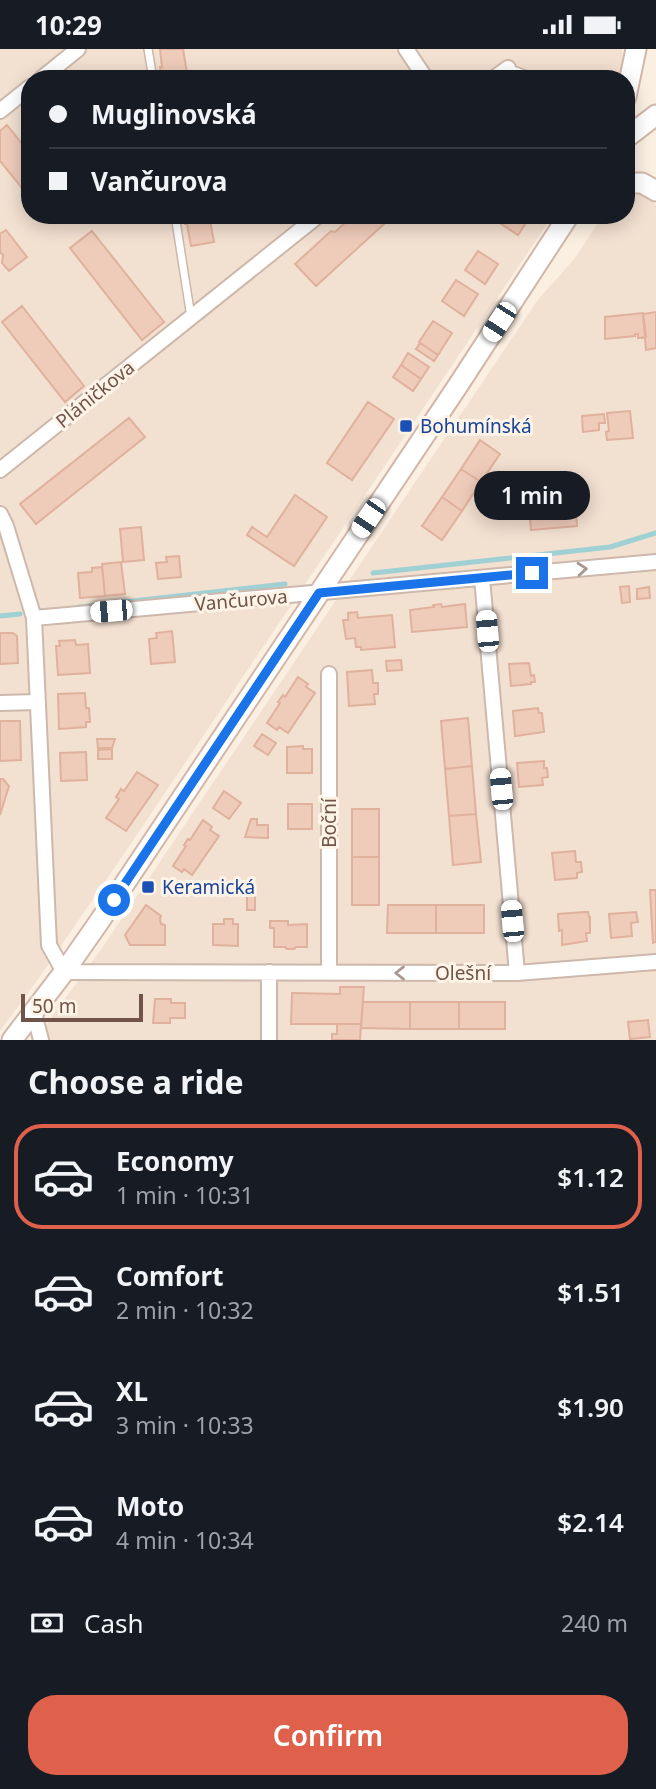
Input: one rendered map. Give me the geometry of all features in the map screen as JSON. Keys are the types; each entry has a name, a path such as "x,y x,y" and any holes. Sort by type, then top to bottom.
{"main road":[{"path":"632,70 636,49"},
{"path":"635,131 656,115"},
{"path":"635,183 642,183 656,191"},
{"path":"12,1040 64,972 457,387 563,224"}],"street":[{"path":"52,70 78,49"},
{"path":"406,49 420,70"},
{"path":"0,111 21,94"},
{"name":"Pláničkova","path":"0,470 307,224"},
{"path":"0,514 34,618 49,945 64,972"},
{"name":"Vančurova","path":"34,618 656,562"},
{"path":"482,578 517,973"},
{"name":"Boční","path":"329,674 329,972"},
{"path":"0,703 38,702"},
{"name":"Olešní","path":"64,972 517,973 656,962"},
{"path":"269,972 269,1040"},
{"path":"34,1013 41,1040"}],"lane":[{"path":"148,49 152,70"},
{"path":"508,68 513,70"},
{"path":"176,224 191,317"}],"shaded area":[{"path":"0,49 622,49 622,70 21,70 21,224 547,224 130,845 0,1031"},
{"path":"635,194 646,195 656,205 656,1040 35,1040 102,948 537,301 575,258 597,224 635,224"}],"building":[{"path":"160,49 183,49 186,70 160,70"},
{"path":"7,125 21,143 21,187 0,161 0,131"},
{"path":"187,224 211,224 214,242 191,246"},
{"path":"344,224 384,224 316,286 295,264 331,231 335,232"},
{"path":"501,224 525,224 518,235"},
{"path":"6,230 27,257 9,271 2,263 3,255 0,252 0,234"},
{"path":"92,231 164,322 142,340 70,248"},
{"path":"478,251 498,264 485,284 465,270"},
{"path":"456,280 478,294 464,316 442,301"},
{"path":"22,306 84,386 65,402 2,322"},
{"path":"656,312 656,348 646,350 643,314"},
{"path":"643,313 646,337 638,338 638,334 635,334 605,339 605,317"},
{"path":"433,321 452,333 438,355 419,342"},
{"path":"420,343 438,355 434,361 416,349"},
{"path":"408,353 429,367 421,379 401,365"},
{"path":"401,365 421,379 413,391 393,377"},
{"path":"368,402 394,419 352,480 327,463"},
{"path":"630,411 633,438 607,440 607,413"},
{"path":"604,414 605,423 599,423 599,430 583,432 582,416"},
{"path":"129,418 145,437 36,524 20,504"},
{"path":"480,440 500,454 481,482 461,469"},
{"path":"461,469 481,482 462,511 442,497"},
{"path":"575,494 577,526 531,530 528,498"},
{"path":"295,495 327,517 294,566 247,535 252,527 267,537"},
{"path":"442,497 462,511 442,540 422,526"},
{"path":"141,527 144,560 123,562 120,529"},
{"path":"179,556 181,577 158,579 156,563 167,562 166,557"},
{"path":"121,562 125,594 105,596 102,564"},
{"path":"102,567 105,596 80,598 78,573 92,572 92,568"},
{"path":"629,586 630,602 622,603 620,587"},
{"path":"649,587 650,598 637,599 637,589"},
{"path":"441,604 442,607 465,604 467,627 412,632 410,610"},
{"path":"357,612 358,618 392,615 395,647 361,650 361,647 356,647 355,638 346,639 343,620 348,620 348,613"},
{"path":"172,631 175,662 151,664 149,639 157,638 156,633"},
{"path":"0,633 13,633 17,636 18,663 0,664"},
{"path":"75,640 76,645 88,644 90,673 58,675 56,646 60,646 59,641"},
{"path":"401,660 402,670 387,671 386,661"},
{"path":"529,663 535,682 511,686 509,664"},
{"path":"372,670 373,683 378,683 378,694 374,694 375,704 349,706 347,672"},
{"path":"298,677 315,693 288,733 279,727 277,730 267,723 280,703 278,702 283,695 285,697"},
{"path":"85,693 90,722 86,722 86,727 59,729 58,694"},
{"path":"538,708 539,713 542,713 544,732 515,736 513,711"},
{"path":"468,718 472,766 445,769 441,721"},
{"path":"0,721 20,721 21,760 0,761"},
{"path":"262,734 276,743 268,755 254,746"},
{"path":"97,739 115,739 112,748 98,748"},
{"path":"303,746 303,749 312,749 312,773 287,773 287,747"},
{"path":"112,749 112,759 98,759 98,750"},
{"path":"86,752 87,780 61,781 60,753"},
{"path":"544,761 548,777 542,778 543,785 519,787 517,763"},
{"path":"472,766 476,814 449,816 445,769"},
{"path":"137,772 158,785 126,831 106,818 119,799 116,797 121,789 124,791"},
{"path":"0,779 9,786 0,815"},
{"path":"224,791 241,803 229,819 213,808"},
{"path":"288,804 312,804 312,829 288,829"},
{"path":"352,809 379,809 379,857 352,857"},
{"path":"476,814 481,862 453,865 449,816"},
{"path":"251,819 257,819 257,825 268,825 268,838 245,837"},
{"path":"203,820 212,827 210,830 219,836 192,875 173,866 186,846 184,845"},
{"path":"575,851 576,862 581,862 582,872 577,873 577,878 555,880 552,853"},
{"path":"352,857 379,857 379,905 352,905"},
{"path":"650,890 656,890 656,942 653,943"},
{"path":"247,891 255,891 255,910 247,910"},
{"path":"146,905 161,916 161,924 165,925 165,945 130,945 125,935"},
{"path":"388,905 436,905 436,933 387,933"},
{"path":"436,905 484,905 484,933 436,933"},
{"path":"588,912 590,933 586,933 587,941 562,945 558,914"},
{"path":"636,912 638,922 631,923 632,936 611,938 609,914"},
{"path":"224,919 233,919 233,924 238,924 238,946 213,945 213,924 224,924"},
{"path":"270,921 288,921 288,925 307,924 307,947 274,947 274,928 270,928"},
{"path":"340,987 364,987 361,1024 291,1024 292,993 340,994"},
{"path":"155,999 171,999 171,1003 185,1003 185,1018 170,1018 170,1023 153,1023"},
{"path":"363,1002 410,1002 410,1029 361,1028"},
{"path":"410,1002 459,1002 459,1029 410,1029"},
{"path":"459,1002 505,1002 505,1029 459,1029"},
{"path":"648,1020 650,1037 630,1039 628,1022"},
{"path":"337,1024 361,1024 360,1040 332,1040 332,1034 337,1034"}],"waterway":[{"path":"373,573 610,547 656,533"},
{"path":"79,607 285,584"},
{"path":"0,616 20,614"}],"place":[{"name":"Bohumínská","path":"406,426"},
{"name":"Keramická","path":"148,887"}],"route":[{"path":"114,900 319,593 532,573"}]}
